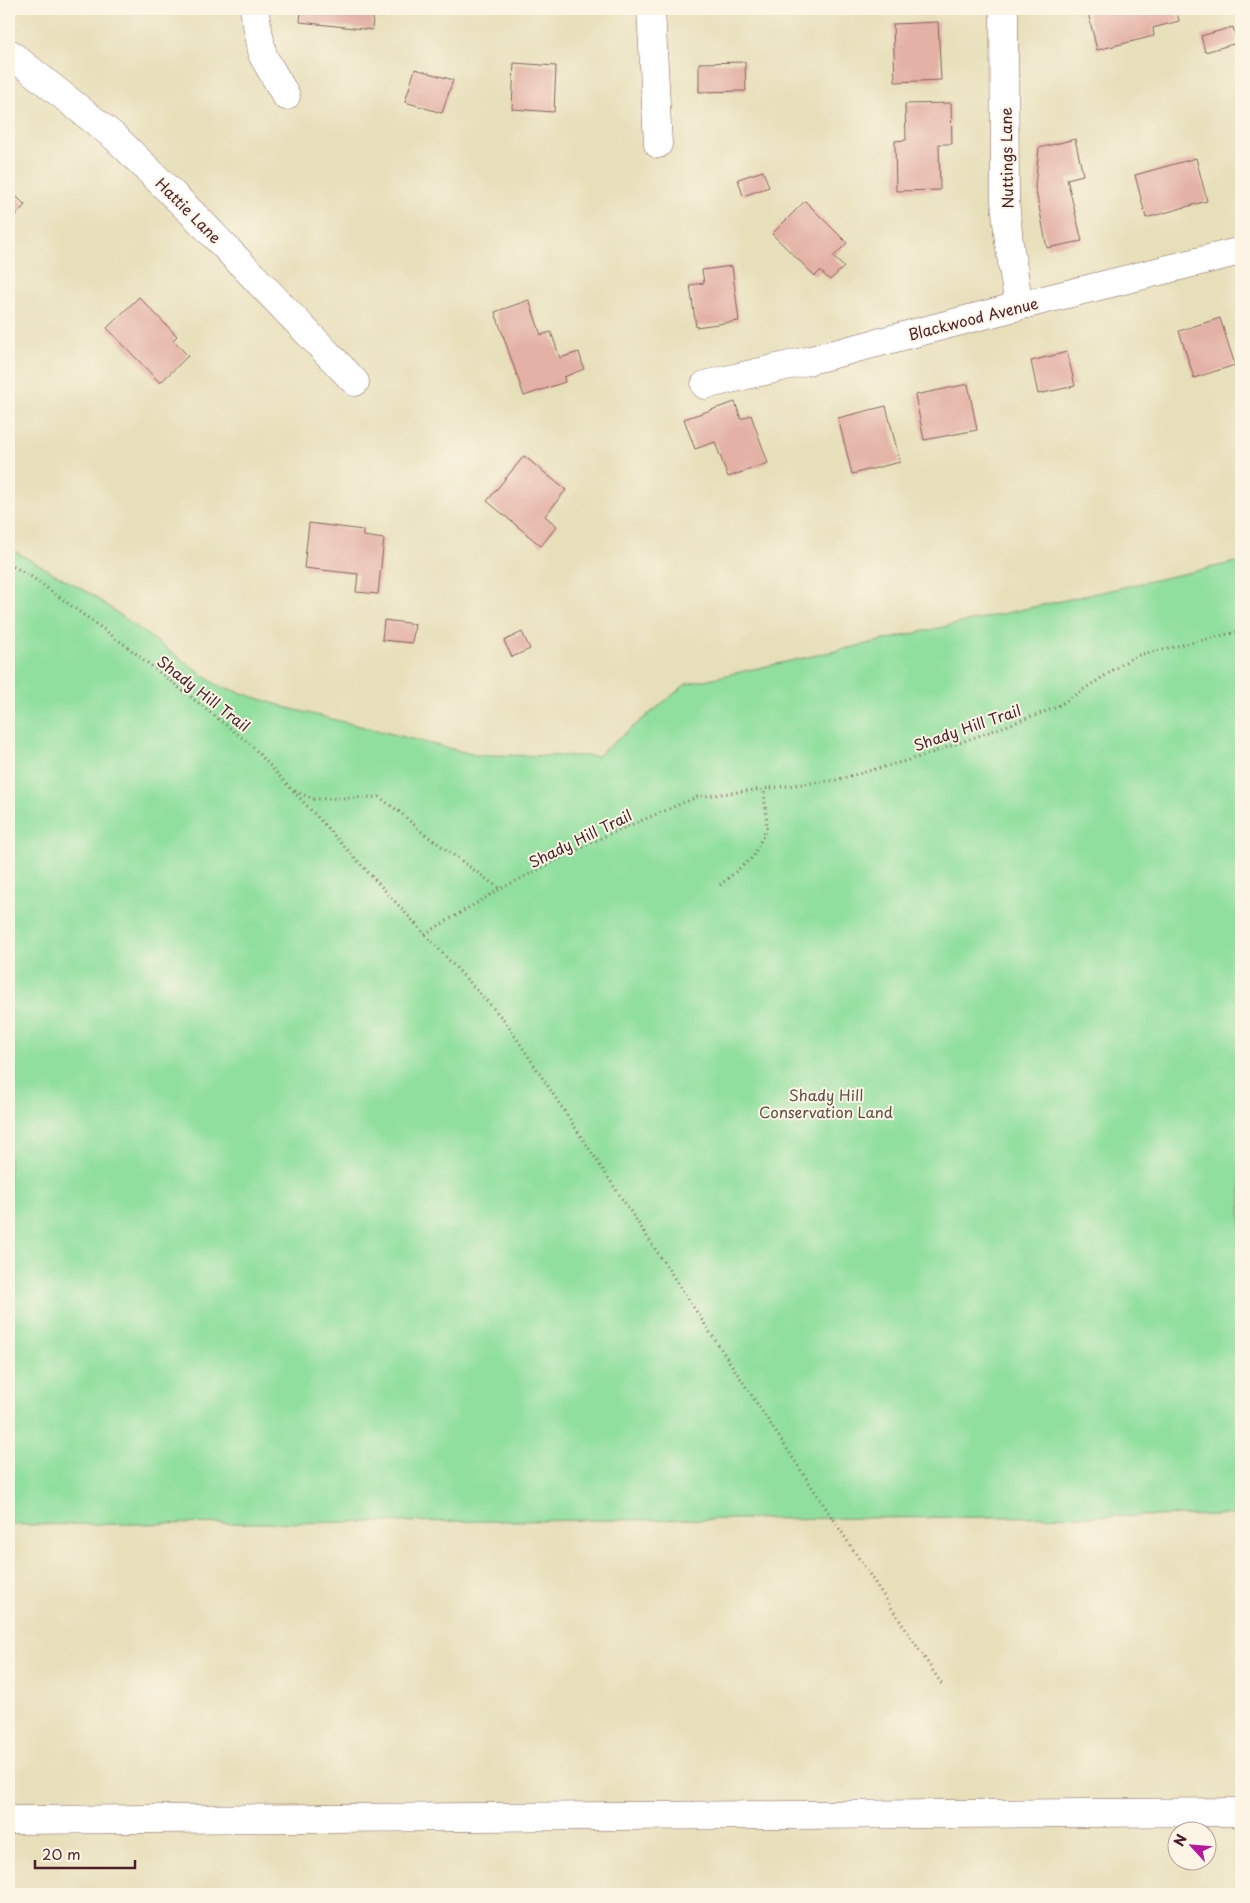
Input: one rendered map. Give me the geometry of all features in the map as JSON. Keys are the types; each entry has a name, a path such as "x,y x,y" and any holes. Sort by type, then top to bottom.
{"main road":[{"path":"254,9 263,56 286,96"},
{"path":"651,9 658,144"},
{"name":"Nuttings Lane","path":"1004,9 1005,201 1009,243 1019,306"},
{"name":"Hattie Lane","path":"9,53 116,138 202,223 355,382"},
{"name":"Blackwood Avenue","path":"705,385 1241,252"},
{"path":"9,1820 1241,1812"}],"path":[{"name":"Shady Hill Trail","path":"9,564 29,574 125,645 250,744 292,790 313,799 379,797 422,832 500,889 607,835 697,797 836,780 923,756 1055,708 1135,656 1241,631"},
{"path":"720,885 752,857 767,827 764,789"},
{"path":"292,790 505,1021 943,1686"},
{"path":"425,934 500,889"}],"green space":[{"name":"Shady Hill Conservation Land","path":"9,548 91,594 217,685 288,708 476,755 597,756 686,684 1241,561 1241,1515 9,1525"}],"building":[{"path":"294,9 385,9 384,17 373,16 372,30 300,22 301,11"},
{"path":"1087,9 1176,9 1179,21 1153,28 1154,36 1097,50"},
{"path":"938,22 941,80 895,82 893,24"},
{"path":"1233,27 1237,43 1205,52 1201,36"},
{"path":"745,62 746,91 699,92 699,63"},
{"path":"514,63 556,66 554,112 512,109"},
{"path":"415,69 453,80 442,113 405,102"},
{"path":"951,103 952,144 939,144 940,190 896,191 895,141 906,140 905,104"},
{"path":"1075,139 1083,175 1067,179 1082,241 1047,248 1035,186 1039,148"},
{"path":"1196,158 1207,201 1146,218 1135,175"},
{"path":"763,171 769,187 743,196 738,179"},
{"path":"9,189 25,205 9,223"},
{"path":"805,201 847,243 833,257 844,267 830,280 820,271 815,276 772,234"},
{"path":"732,266 739,321 696,327 690,285 704,283 702,270"},
{"path":"139,297 177,336 173,340 188,356 160,383 107,328"},
{"path":"529,300 541,335 551,332 560,358 579,352 584,369 564,377 565,382 524,396 495,312"},
{"path":"1220,318 1235,365 1194,378 1179,331"},
{"path":"1067,352 1075,386 1038,394 1031,361"},
{"path":"968,384 977,430 924,440 915,395"},
{"path":"735,402 741,419 751,415 768,463 728,477 715,442 695,449 684,419"},
{"path":"886,406 900,462 852,474 838,418"},
{"path":"524,456 566,490 545,516 557,526 541,546 487,501"},
{"path":"309,523 363,530 363,536 384,539 378,594 356,592 358,574 304,568"},
{"path":"384,620 415,624 412,643 382,640"},
{"path":"522,632 530,649 512,657 504,641"}]}
